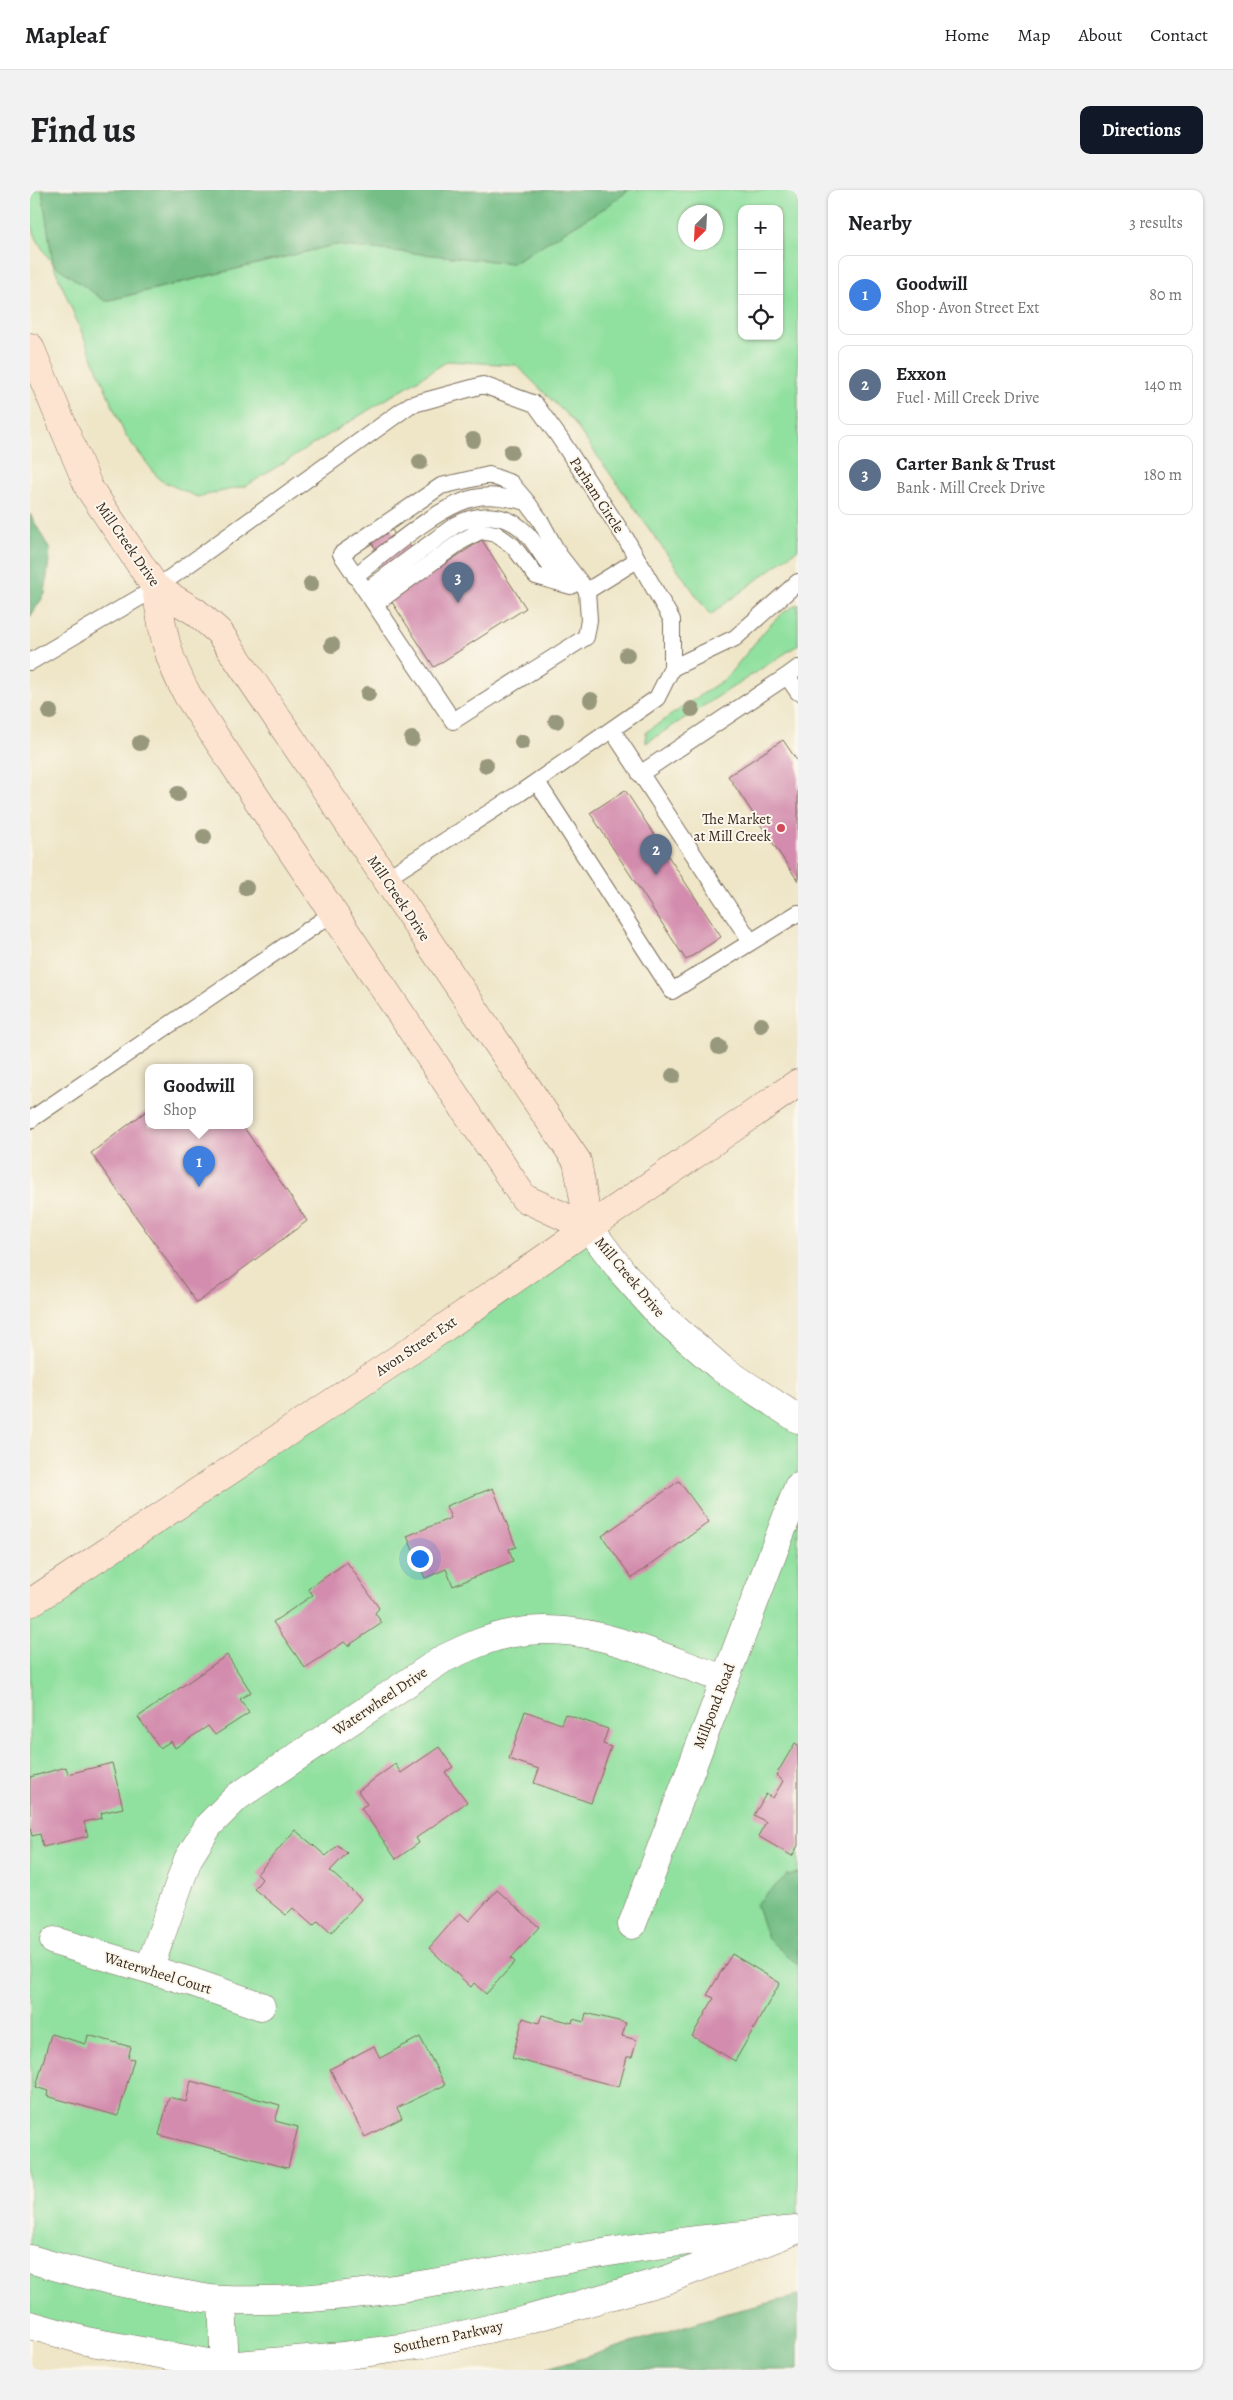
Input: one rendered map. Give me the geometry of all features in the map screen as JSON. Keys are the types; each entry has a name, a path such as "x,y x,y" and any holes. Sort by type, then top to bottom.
{"street":[{"name":"Mill Creek Drive","path":"30,347 89,488 156,588 196,612 219,632 577,1161 589,1228 623,1272 663,1318 722,1369 798,1419"},
{"path":"156,588 165,644 173,670 188,696 524,1198 589,1228"},
{"name":"Avon Street Ext","path":"30,1603 422,1343 798,1083"},
{"name":"Millpond Road","path":"632,1925 798,1487"},
{"name":"Waterwheel Drive","path":"149,1969 188,1859 209,1825 237,1797 443,1659 480,1642 515,1632 558,1630 600,1637 724,1679"},
{"name":"Waterwheel Court","path":"54,1941 149,1969 261,2006"},
{"name":"Southern Parkway","path":"30,2259 90,2276 157,2290 222,2300 282,2300 344,2296 467,2278 692,2239 797,2230"},
{"name":"Southern Parkway","path":"30,2325 86,2341 225,2368 343,2356 419,2345 526,2320 666,2280 797,2230"},
{"path":"222,2300 225,2368"}],"lane":[{"name":"Parham Circle","path":"30,662 156,588 410,405 483,385 534,404 559,437 637,560 672,620 672,668 657,698 537,782 386,878"},
{"path":"489,475 511,483 527,502 540,520 559,555 587,591 589,620 586,637 453,721 341,554 441,486 489,475"},
{"path":"355,576 451,506 475,498 502,496 527,502"},
{"path":"370,597 454,526 468,518 490,515 512,522 527,534 550,566 587,591"},
{"path":"587,591 637,560"},
{"path":"672,668 735,638 798,582"},
{"path":"640,774 793,672 798,692"},
{"path":"612,730 751,942"},
{"path":"537,782 672,991 798,913"},
{"path":"30,1120 333,913"}],"green space":[{"path":"30,190 42,190 53,264 40,245 33,230"},
{"path":"42,190 629,190 606,207 512,263 334,245 105,301 53,264"},
{"path":"629,190 798,190 798,549 710,615 572,420 516,365 448,361 246,486 197,497 160,480 125,435 53,264 106,301 334,245 512,263 606,207"},
{"path":"30,514 50,550 45,594 30,617"},
{"path":"798,604 798,645 646,743 646,732 726,678 768,627 784,612"},
{"path":"589,1228 623,1273 798,1419 798,2230 526,2320 225,2366 30,2325 30,1603"},
{"path":"798,1873 798,1965 768,1939 756,1904 787,1875"},
{"path":"798,2296 798,2370 544,2370 727,2313"}],"building":[{"path":"389,526 401,543 406,540 421,564 423,578 482,540 526,608 434,667 390,599 391,584 374,558 380,555 369,539"},
{"name":"The Market at Mill Creek","path":"783,740 798,762 798,881 728,776"},
{"path":"625,790 721,937 686,960 590,813"},
{"path":"145,1112 145,1129 245,1129 307,1221 197,1303 91,1153"},
{"path":"679,1481 709,1522 632,1578 602,1536"},
{"path":"493,1488 516,1547 509,1549 513,1561 453,1586 446,1569 425,1578 407,1536 451,1518 446,1506"},
{"path":"347,1562 379,1608 375,1613 382,1623 348,1646 344,1642 305,1668 273,1622 313,1595 308,1589"},
{"path":"227,1655 251,1692 240,1699 249,1713 215,1735 208,1726 175,1748 171,1741 160,1748 138,1717"},
{"path":"525,1711 561,1724 565,1714 608,1729 603,1744 611,1747 591,1803 534,1783 539,1769 509,1759"},
{"path":"795,1743 798,1745 798,1846 792,1856 758,1836 766,1822 754,1815 766,1794 773,1798 783,1781 776,1775"},
{"path":"439,1747 453,1767 445,1772 467,1802 416,1838 419,1843 396,1859 361,1808 367,1804 358,1791 395,1764 401,1773"},
{"path":"112,1763 123,1808 101,1813 102,1818 84,1822 88,1836 43,1847 40,1834 32,1836 30,1827 30,1777 66,1767 68,1774"},
{"path":"295,1830 326,1856 338,1845 347,1853 330,1871 361,1899 331,1933 318,1921 313,1926 293,1908 286,1915 254,1889 262,1879 257,1874"},
{"path":"497,1890 539,1927 511,1958 515,1962 486,1994 474,1983 471,1987 429,1948 460,1913 469,1921"},
{"path":"732,1954 780,1983 735,2061 692,2036 714,1998 707,1995"},
{"path":"586,2013 626,2023 622,2036 637,2040 632,2057 627,2057 619,2087 512,2058 523,2018 539,2023 542,2015 572,2023 573,2019 584,2022"},
{"path":"51,2034 86,2044 88,2035 131,2047 128,2058 134,2059 118,2116 47,2096 48,2091 36,2087"},
{"path":"420,2037 445,2085 397,2108 402,2118 365,2137 330,2069 374,2046 380,2058"},
{"path":"191,2081 280,2105 275,2121 298,2127 288,2168 159,2135 169,2097 186,2102"}],"place":[{"name":"Carter Bank & Trust","path":"458,603"},
{"name":"The Market at Mill Creek","path":"781,828"},
{"name":"Exxon","path":"656,875"},
{"name":"Goodwill","path":"199,1187"}]}
